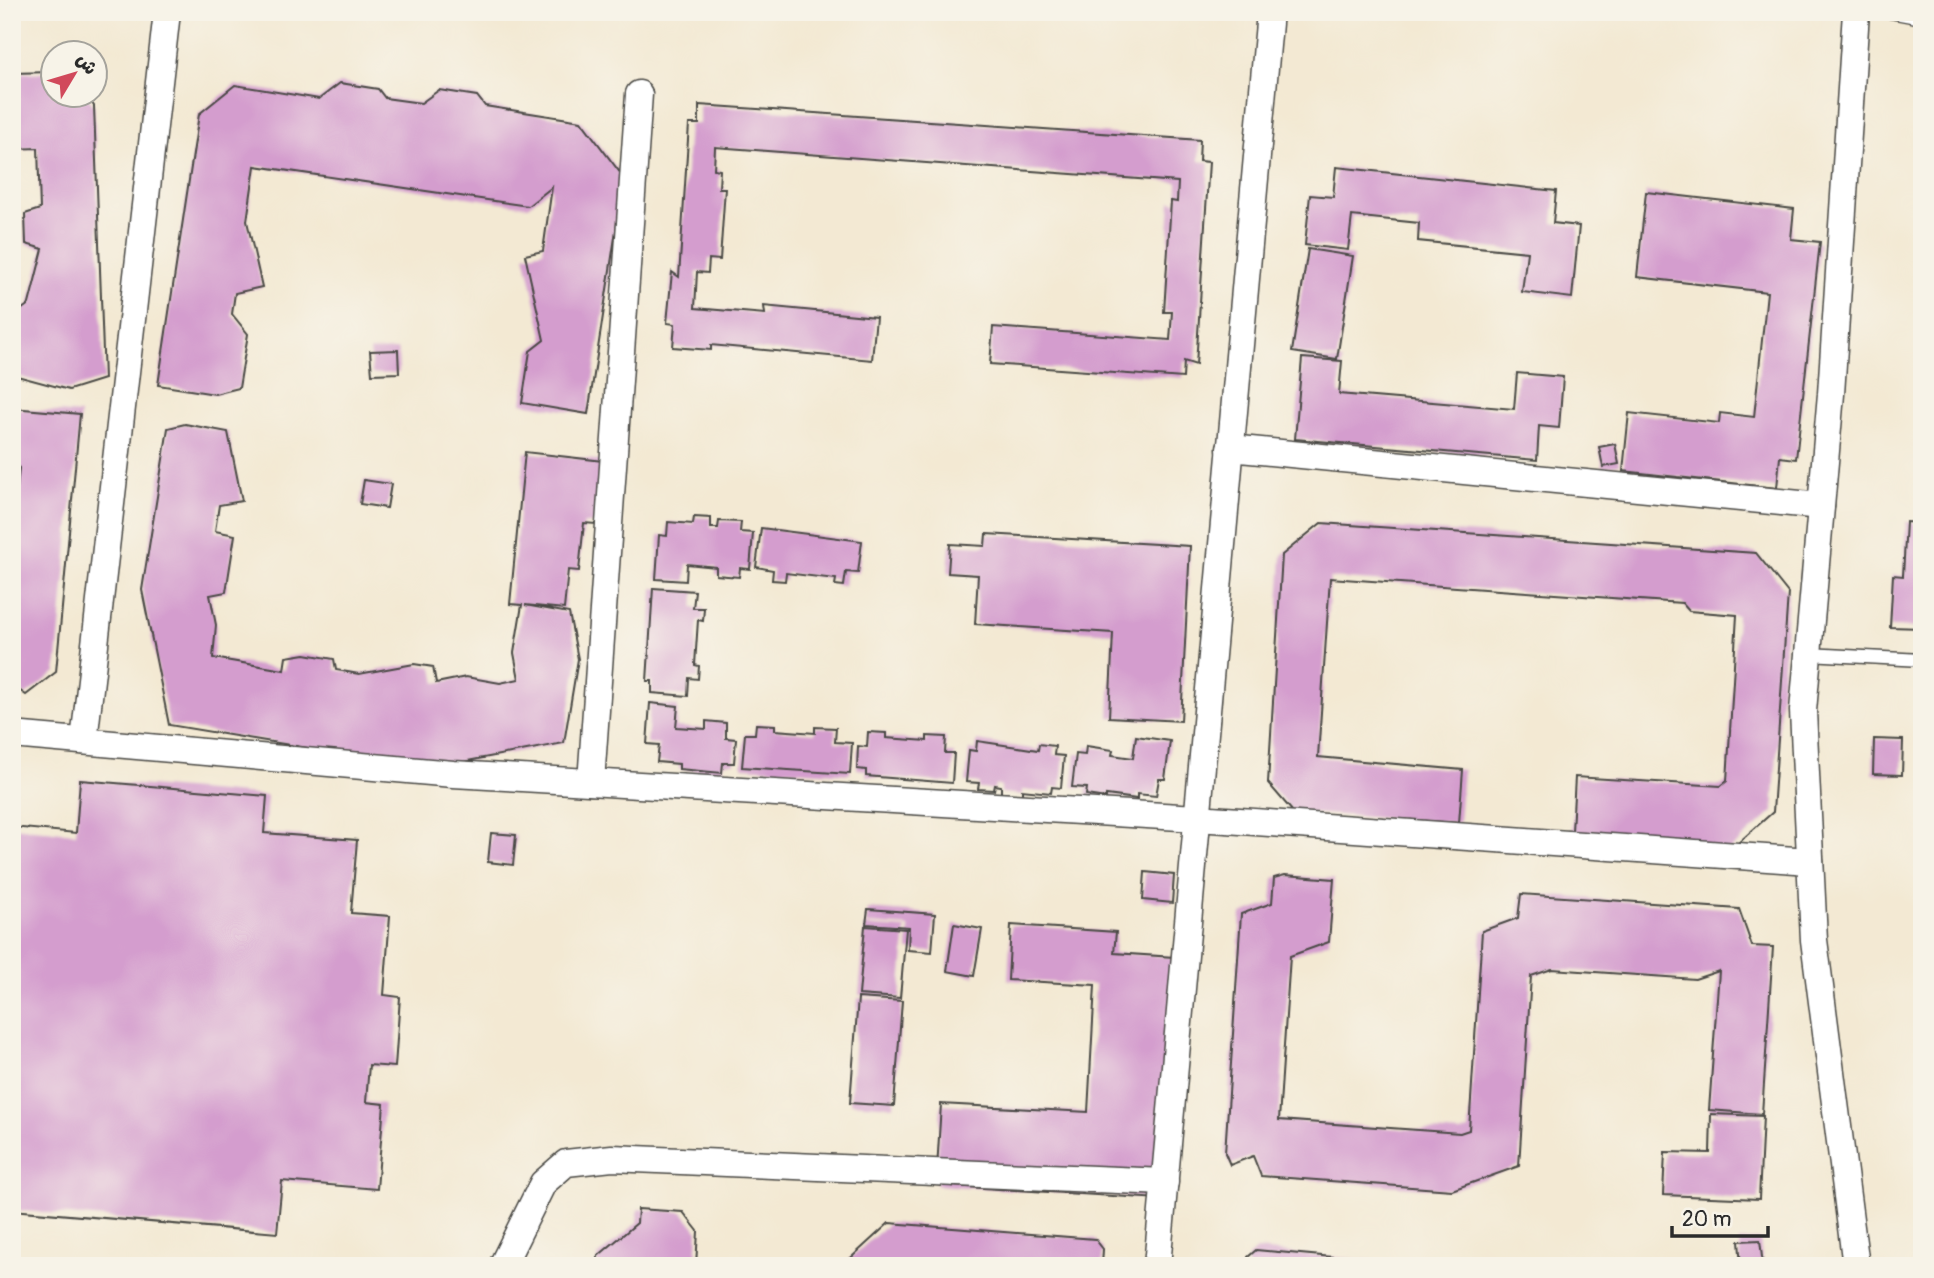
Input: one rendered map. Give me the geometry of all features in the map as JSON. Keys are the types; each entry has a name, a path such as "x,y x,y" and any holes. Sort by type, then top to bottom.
{"street":[{"path":"83,741 167,12"},
{"path":"1157,1266 1270,12"},
{"path":"1856,12 1821,506 1803,711 1814,940 1856,1266"},
{"path":"591,782 639,94"},
{"path":"1230,448 1821,506"},
{"path":"12,735 453,774 1197,818 1810,860"},
{"path":"502,1266 543,1183 566,1163 612,1158 1165,1182"}],"lane":[{"path":"1890,12 1922,18"},
{"path":"1808,654 1922,660"}],"building":[{"path":"38,72 38,108 94,108 104,379 69,390 17,376 14,315 29,304 43,249 26,244 25,214 40,209 38,148 12,149 12,73"},
{"path":"340,83 378,89 385,98 421,103 439,90 477,96 485,106 581,121 624,178 588,414 522,403 530,351 544,340 525,255 543,251 552,187 528,206 255,166 247,221 262,287 235,293 232,314 248,334 239,388 215,394 158,385 199,114 235,85 319,99"},
{"path":"699,105 1200,140 1199,161 1209,162 1196,365 1184,361 1183,378 990,364 993,327 1170,340 1172,312 1164,312 1171,201 1177,202 1178,182 715,147 714,169 720,170 719,188 725,188 720,260 709,259 708,273 697,272 695,308 765,314 764,306 876,317 872,360 711,345 711,350 673,347 675,324 667,323 672,272 679,277 689,124 699,124"},
{"path":"1336,167 1556,191 1553,223 1579,226 1572,298 1522,292 1527,252 1418,241 1419,223 1352,216 1348,250 1305,245 1310,195 1333,197"},
{"path":"1646,192 1794,209 1791,239 1820,242 1796,459 1780,457 1777,488 1623,471 1629,413 1719,423 1720,413 1754,417 1767,292 1637,277"},
{"path":"1308,249 1353,256 1337,359 1292,352"},
{"path":"398,350 399,373 372,374 370,351"},
{"path":"1302,358 1342,361 1339,394 1514,409 1517,373 1563,377 1559,428 1539,426 1537,460 1295,439"},
{"path":"12,408 80,414 56,672 26,695 12,685 12,540 19,468 12,459"},
{"path":"185,424 228,432 242,501 219,505 215,531 235,535 226,592 210,595 216,625 213,658 284,670 286,657 305,654 334,659 336,670 359,674 414,664 433,667 436,683 466,677 500,683 519,679 514,653 522,605 510,604 525,452 603,461 596,524 584,523 579,571 568,570 564,609 525,605 569,613 578,659 564,743 430,768 169,725 142,590 168,428"},
{"path":"1615,444 1619,464 1603,467 1599,447"},
{"path":"364,480 391,484 387,508 360,504"},
{"path":"1920,503 1922,628 1890,627 1893,575 1903,576 1906,522 1919,523"},
{"path":"694,517 711,518 711,528 718,528 719,521 741,522 740,532 753,533 750,569 740,568 739,577 716,575 716,567 687,564 686,581 656,579 659,535 667,536 668,522 693,524"},
{"path":"1321,523 1756,553 1788,593 1773,812 1729,851 1580,841 1572,831 1575,777 1721,786 1727,781 1737,615 1689,611 1682,603 1330,578 1318,757 1463,770 1459,823 1293,812 1268,783 1282,555"},
{"path":"761,528 862,541 858,573 846,572 844,586 835,585 836,579 786,573 785,581 772,580 773,570 756,567"},
{"path":"986,534 1190,546 1181,721 1109,717 1113,633 975,624 978,575 948,573 950,544 985,546"},
{"path":"653,588 695,591 693,608 704,608 703,621 698,620 695,665 699,666 698,679 689,678 688,696 652,693 652,681 647,681"},
{"path":"650,703 678,706 676,727 706,729 706,721 726,723 726,738 736,739 734,763 723,763 722,773 679,769 679,764 657,762 659,745 647,744"},
{"path":"756,724 775,725 775,730 815,733 815,727 836,728 835,742 852,743 850,774 742,767 745,734 755,734"},
{"path":"868,732 886,733 886,738 927,741 927,736 946,737 945,753 954,753 952,783 866,776 866,770 857,769 858,746 867,747"},
{"path":"1136,736 1170,741 1165,779 1159,779 1156,796 1137,794 1137,799 1106,795 1106,798 1086,795 1087,788 1072,787 1076,754 1085,755 1086,746 1113,750 1112,755 1133,758"},
{"path":"1874,739 1903,740 1902,775 1873,774"},
{"path":"977,741 1038,750 1039,744 1055,746 1054,755 1064,756 1061,788 1052,787 1051,793 1022,790 1022,795 1001,793 1001,786 995,785 994,790 978,789 979,783 966,782 969,750 976,751"},
{"path":"80,780 267,796 264,833 357,840 351,913 390,916 384,995 400,997 395,1067 369,1065 366,1102 384,1104 377,1189 282,1181 277,1233 12,1210 12,827 76,833"},
{"path":"491,833 516,835 513,865 488,862"},
{"path":"1145,872 1174,875 1172,903 1143,900"},
{"path":"1285,875 1334,879 1329,942 1290,956 1279,1120 1460,1133 1469,1130 1482,931 1518,918 1521,894 1739,909 1752,946 1773,947 1762,1114 1709,1110 1719,971 1695,979 1552,969 1531,976 1519,1166 1452,1190 1261,1176 1253,1156 1230,1165 1225,1153 1241,914 1272,903 1274,878"},
{"path":"868,909 935,914 932,952 908,950 909,927 866,924"},
{"path":"954,924 982,929 974,976 947,971"},
{"path":"1011,925 1116,932 1114,953 1174,957 1160,1199 936,1185 941,1104 1088,1112 1095,985 1008,980"},
{"path":"865,926 906,929 900,998 859,995"},
{"path":"858,998 902,1001 894,1106 850,1103"},
{"path":"1711,1114 1763,1116 1759,1199 1663,1195 1665,1152 1710,1153"},
{"path":"638,1209 683,1212 698,1231 696,1266 597,1266 598,1256 637,1223"},
{"path":"889,1223 1095,1239 1103,1249 1102,1266 842,1266"},
{"path":"1760,1240 1763,1266 1741,1266 1739,1241"},
{"path":"1256,1250 1409,1266 1248,1266 1248,1257"}]}
